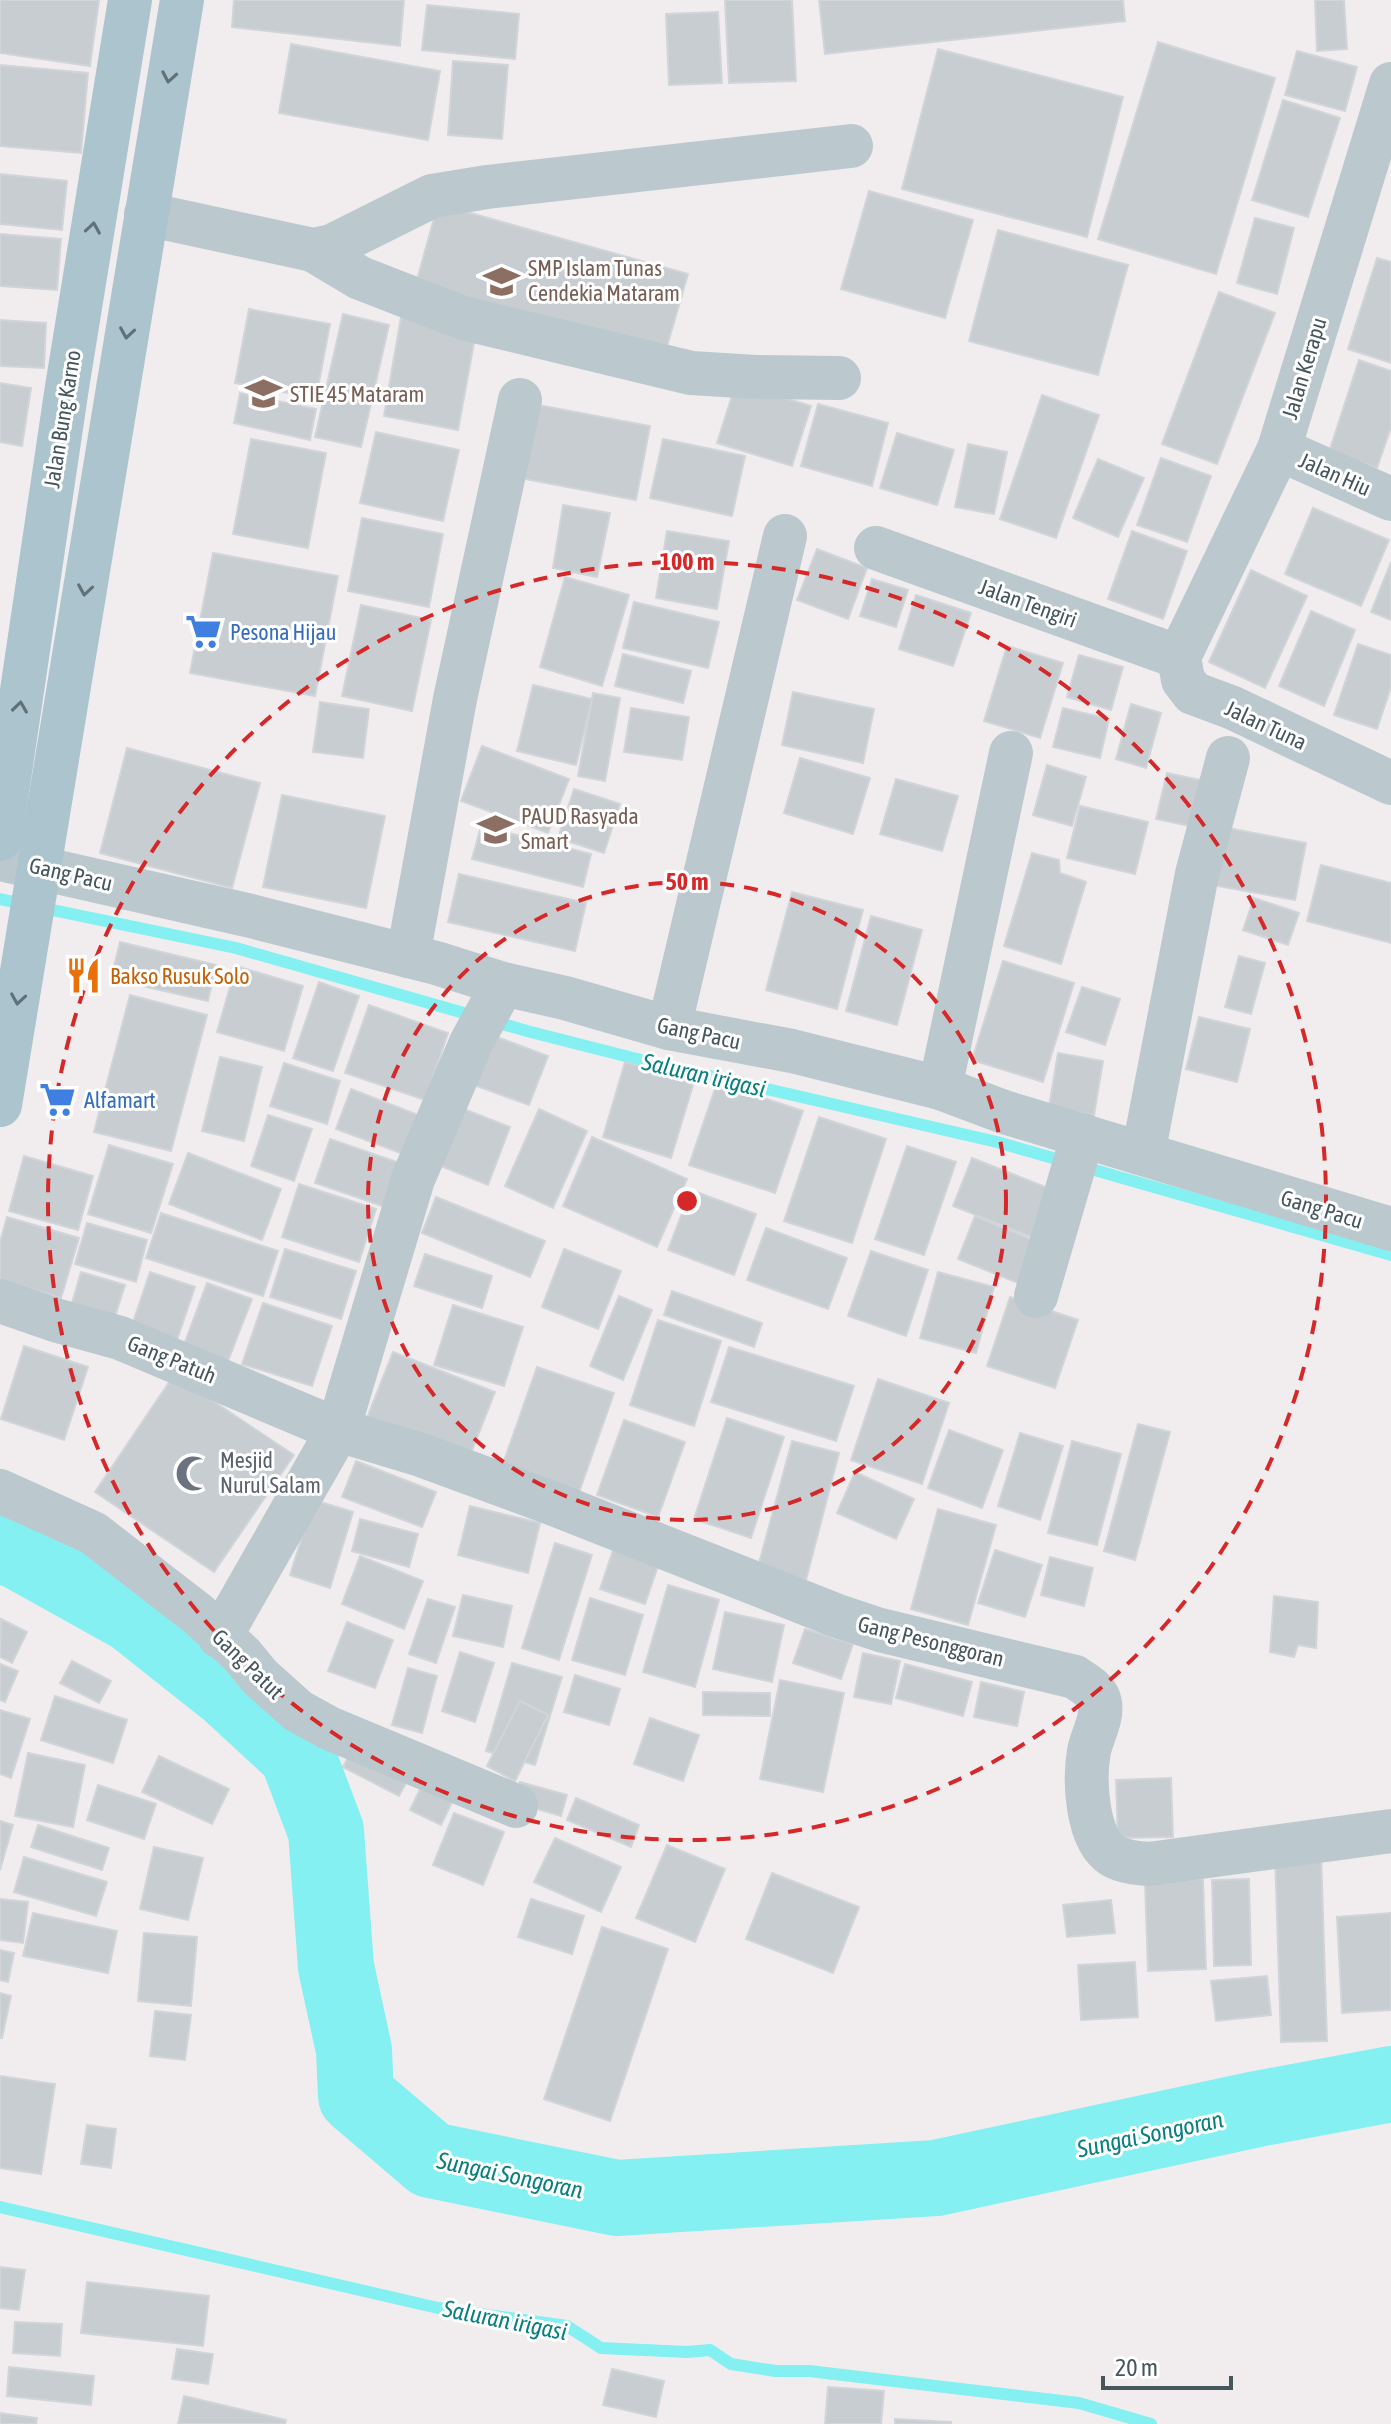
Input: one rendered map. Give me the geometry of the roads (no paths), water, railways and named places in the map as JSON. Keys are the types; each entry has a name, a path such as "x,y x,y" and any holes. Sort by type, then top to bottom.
{"main road":[{"name":"Jalan Bung Karno","path":"0,839 69,372 130,0"},
{"path":"0,1105 31,922 27,868 182,0"}],"street":[{"name":"Jalan Kerapu","path":"1183,649 1279,449 1391,84"},
{"path":"313,250 332,246 432,196 487,187 851,146"},
{"path":"146,214 313,250 360,278 463,318 691,373 839,378"},
{"path":"408,956 455,699 520,400"},
{"name":"Jalan Hiu","path":"1279,449 1391,499"},
{"path":"669,1028 785,536"},
{"name":"Jalan Tengiri","path":"876,548 1183,649"},
{"name":"Jalan Tuna","path":"1183,649 1183,680 1193,693 1233,708 1391,783"},
{"path":"940,1088 1011,753"},
{"path":"1143,1154 1197,874 1228,758"},
{"name":"Gang Pacu","path":"27,868 408,956 497,994 565,998 669,1028 792,1051 940,1088 1004,1112 1077,1156 1143,1154 1391,1229"},
{"path":"220,1637 338,1430 413,1179 471,1043 497,994"},
{"path":"1036,1296 1077,1156"},
{"name":"Gang Patuh","path":"0,1301 120,1338 338,1430"},
{"name":"Gang Pesonggoran","path":"338,1430 421,1455 554,1504 835,1615 880,1630 1075,1677 1096,1693 1101,1704 1089,1753 1089,1808 1097,1840 1110,1855 1125,1861 1149,1864 1391,1831"},
{"name":"Gang Patut","path":"0,1491 93,1533 199,1615 280,1696 319,1723 516,1806"}],"waterway":[{"name":"Saluran irigasi","path":"0,899 236,948 527,1031 997,1142 1391,1255"},
{"name":"Sungai Songoran","path":"0,1545 20,1552 133,1615 230,1692 297,1754 326,1831 336,1967 354,2050 356,2096 431,2160 617,2198 936,2178 1257,2109 1391,2084"},
{"name":"Saluran irigasi","path":"0,2207 438,2308 567,2326 601,2348 687,2352 710,2350 731,2364 1079,2403 1151,2424"}],"place":[{"name":"SMP Islam Tunas Cendekia Mataram","path":"502,281"},
{"name":"STIE 45 Mataram","path":"264,394"},
{"name":"Pesona Hijau","path":"204,632"},
{"name":"PAUD Rasyada Smart","path":"495,829"},
{"name":"Bakso Rusuk Solo","path":"84,976"},
{"name":"Alfamart","path":"58,1100"},
{"name":"Mesjid Nurul Salam","path":"194,1473"}]}
